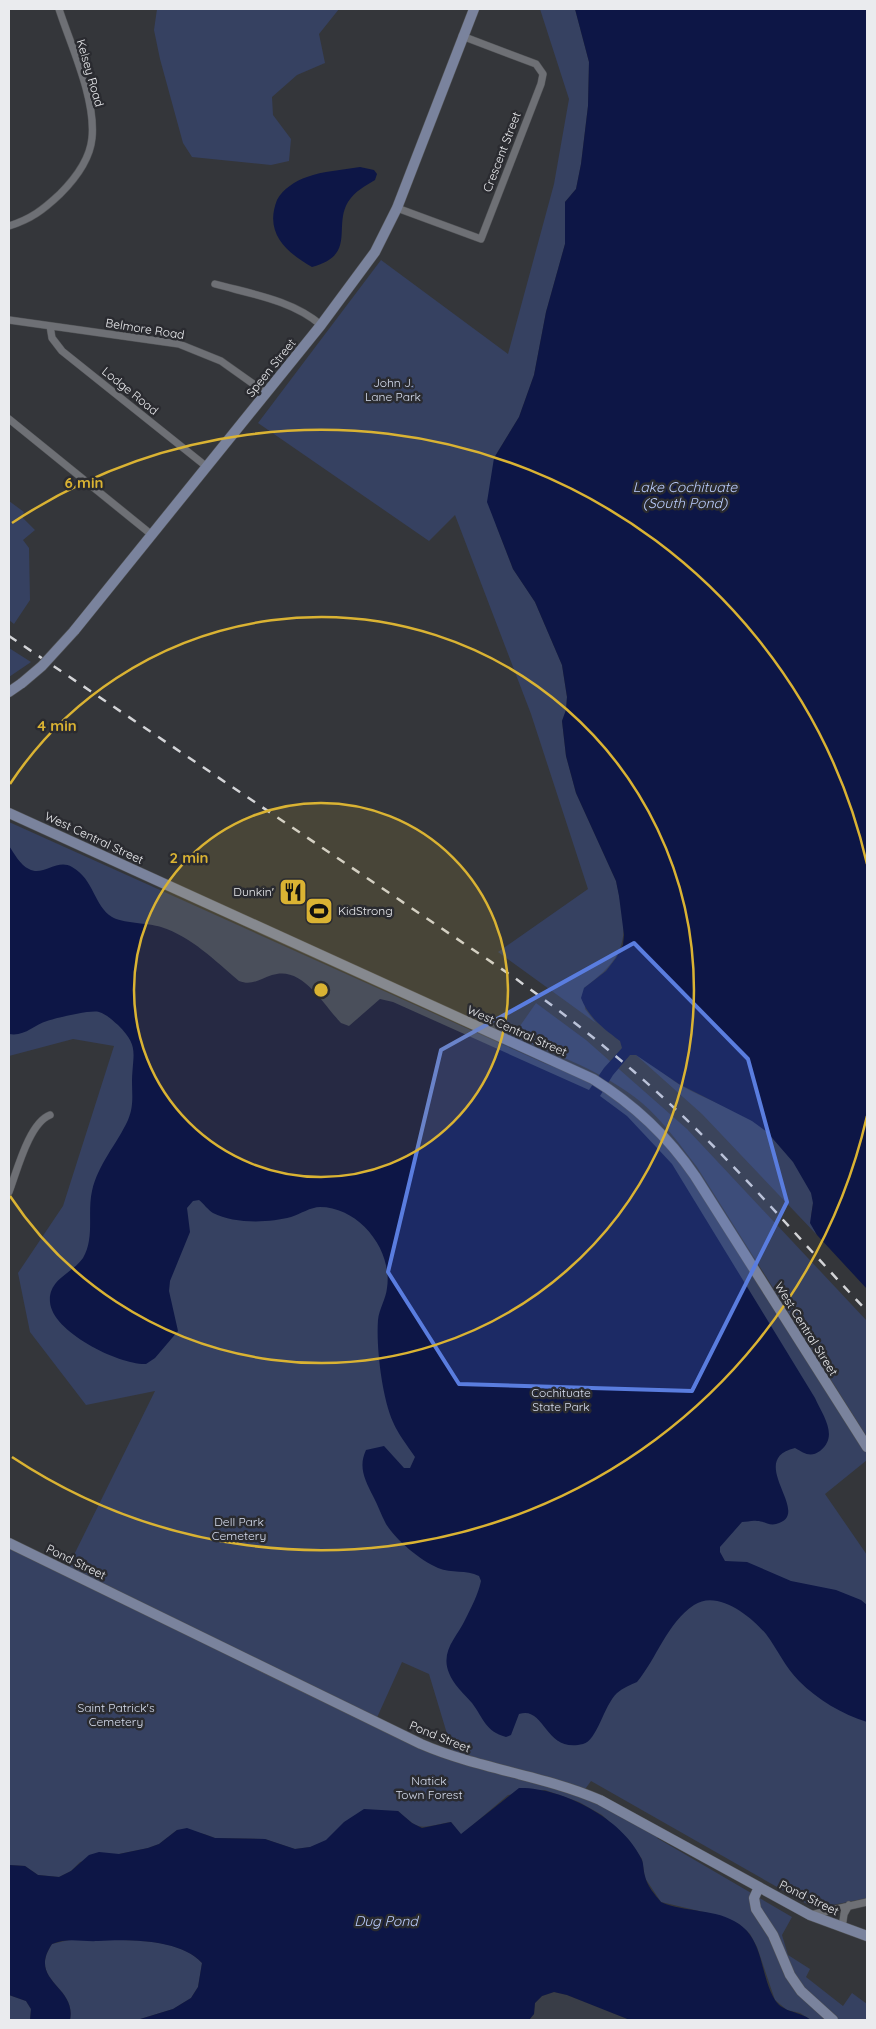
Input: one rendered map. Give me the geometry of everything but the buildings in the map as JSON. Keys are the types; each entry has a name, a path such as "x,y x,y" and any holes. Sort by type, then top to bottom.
{"street":[{"name":"Kelsey Road","path":"9,226 30,219 67,187 81,169 92,139 87,96 59,9"},
{"name":"Speen Street","path":"9,692 42,666 74,631 321,325 372,257 397,208 474,9"},
{"name":"Crescent Street","path":"397,208 480,239 541,84 543,74 536,64 462,36"},
{"path":"215,284 287,305 308,315 321,325"},
{"name":"Belmore Road","path":"9,320 179,344 221,361 266,393"},
{"name":"Lodge Road","path":"50,326 52,338 62,351 207,466"},
{"path":"9,419 152,534"},
{"name":"West Central Street","path":"9,813 593,1079 628,1102 651,1122 681,1156 867,1447"},
{"path":"9,1192 34,1131 42,1118 50,1115"},
{"name":"Pond Street","path":"9,1543 421,1744 475,1764 567,1786 600,1800 810,1915 867,1936"},
{"path":"759,1887 754,1898 756,1910 773,1934 790,1975 801,1990 833,2020"},
{"path":"810,1915 867,1902"},
{"path":"842,1928 844,1914 850,1905"}],"highlighted area":[{"path":"634,943 748,1059 787,1202 692,1391 459,1384 388,1272 441,1050"}],"shaded area":[{"path":"554,1992 567,1995 630,2020 529,2020 534,2014 535,2003 542,1996"}],"green space":[{"path":"157,9 339,9 319,34 325,63 297,75 272,97 273,115 291,139 289,161 271,165 192,157 183,143 160,59 154,30"},
{"name":"John J. Lane Park","path":"540,9 575,9 589,62 588,106 576,189 565,202 565,244 546,312 534,375 519,417 494,458 496,525 513,569 535,602 562,665 567,697 566,710 562,721 566,756 576,793 616,881 620,900 624,929 618,953 611,964 584,988 585,1009 596,1023 498,952 588,889 531,714 455,515 429,541 258,423 381,260 508,354 554,184 569,99"},
{"path":"9,501 24,512 22,517 35,530 23,540 29,548 30,600 14,624 9,620"},
{"path":"9,648 31,662 9,677"},
{"name":"Cochituate State Park","path":"9,822 546,1064 603,1085 669,1140 867,1447 867,1460 825,1494 867,1555 867,1898 823,1907 807,1904 591,1781 583,1792 661,1832 657,1838 792,1917 782,1935 788,1955 810,1969 806,1977 843,2006 852,1993 867,2004 867,2020 811,2020 800,2013 787,2010 775,2000 757,1947 750,1934 739,1924 716,1915 661,1902 645,1878 642,1859 628,1839 602,1815 579,1802 545,1790 508,1795 461,1835 451,1822 422,1827 412,1823 398,1811 311,1847 295,1849 265,1839 215,1838 204,1834 177,1830 159,1844 80,1862 71,1871 59,1877 38,1875 25,1866 9,1865 9,1543 66,1571 155,1391 86,1405 30,1332 18,1273 63,1206 114,1046 73,1039 9,1056","holes":["402,1662 429,1674 454,1757 375,1722"]},
{"path":"536,1003 586,1040 687,1129 867,1321 867,1437 697,1167 665,1126 650,1110 628,1092 597,1073 513,1036"},
{"path":"636,1055 648,1061 680,1085 735,1111 762,1127 771,1135 794,1161 811,1191 813,1202 811,1216 817,1235 702,1114"},
{"path":"73,1939 141,1941 176,1947 190,1953 202,1963 198,1987 191,1998 173,2009 137,2020 70,2020 70,2008 67,1999 45,1967 46,1956 52,1944"},
{"path":"9,1995 26,2001 31,2009 30,2020 9,2020"}],"water":[{"name":"Lake Cochituate (South Pond)","path":"575,9 867,9 867,1289 817,1235 810,1223 813,1203 811,1193 793,1162 767,1132 752,1121 679,1084 636,1055 630,1055 613,1075 600,1096 627,1116 672,1164 815,1398 828,1426 828,1439 826,1445 820,1451 810,1454 795,1448 781,1454 776,1464 777,1475 788,1510 786,1519 776,1524 760,1521 742,1522 720,1547 720,1552 725,1561 747,1562 791,1581 836,1590 861,1600 867,1605 867,1722 840,1711 806,1688 794,1676 760,1627 733,1607 713,1600 703,1601 685,1612 669,1631 644,1673 637,1682 617,1693 592,1736 583,1744 570,1745 561,1742 553,1737 535,1716 528,1713 519,1714 511,1735 506,1737 489,1728 472,1703 453,1681 447,1665 448,1651 478,1591 481,1581 479,1576 438,1568 409,1549 386,1524 367,1484 363,1468 366,1450 384,1446 404,1468 410,1468 415,1457 400,1435 389,1412 381,1372 378,1320 387,1288 385,1259 370,1233 348,1214 320,1207 282,1219 241,1221 221,1217 211,1212 199,1200 193,1201 187,1208 190,1232 170,1281 169,1291 178,1331 155,1358 146,1364 120,1359 89,1345 62,1324 54,1313 50,1302 50,1294 57,1282 79,1263 87,1250 90,1234 91,1199 95,1181 103,1163 124,1129 131,1110 134,1056 132,1044 125,1032 109,1017 95,1011 58,1018 19,1034 9,1034 9,846 23,865 34,871 61,865 72,867 85,878 101,906 112,917 122,921 161,927 172,931 193,943 239,981 248,983 283,973 293,976 311,988 341,1023 349,1026 380,999 393,1002 589,1090 604,1068 622,1048 620,1041 592,1017 581,998 584,988 606,971 623,945 624,935 616,881 576,793 566,756 562,721 566,710 567,697 562,665 535,602 513,569 487,502 494,458 519,417 534,375 546,312 565,244 565,202 576,189 581,164 588,106 589,62"},
{"path":"360,167 374,170 377,174 375,180 357,192 348,202 342,221 339,248 334,255 326,262 312,267 294,255 280,240 273,222 277,200 286,189 303,178 326,172"},
{"name":"Dug Pond","path":"519,1788 536,1789 571,1799 605,1818 620,1830 632,1843 642,1860 644,1874 648,1883 661,1902 680,1908 720,1915 739,1924 753,1940 770,1991 778,2004 811,2020 630,2020 567,1995 554,1992 542,1996 535,2003 534,2014 529,2020 137,2020 173,2009 191,1998 198,1987 202,1963 193,1955 168,1945 124,1940 69,1940 52,1944 46,1956 45,1967 67,1999 70,2008 70,2020 30,2020 31,2009 26,2001 9,1995 9,1865 25,1866 38,1875 59,1877 71,1871 89,1855 99,1852 119,1854 148,1848 159,1844 177,1830 187,1828 215,1838 265,1839 295,1849 310,1847 326,1840 344,1822 364,1809 398,1811 412,1823 422,1828 451,1822 461,1834"}],"railway":[{"path":"9,636 512,976 583,1029 628,1066 716,1148 867,1311"}],"place":[{"name":"Dunkin'","path":"293,892"},
{"name":"KidStrong","path":"319,911"}],"park label":[{"name":"Dell Park Cemetery","path":"239,1529"},
{"name":"Saint Patrick's Cemetery","path":"116,1715"},
{"name":"Natick Town Forest","path":"429,1788"}]}
